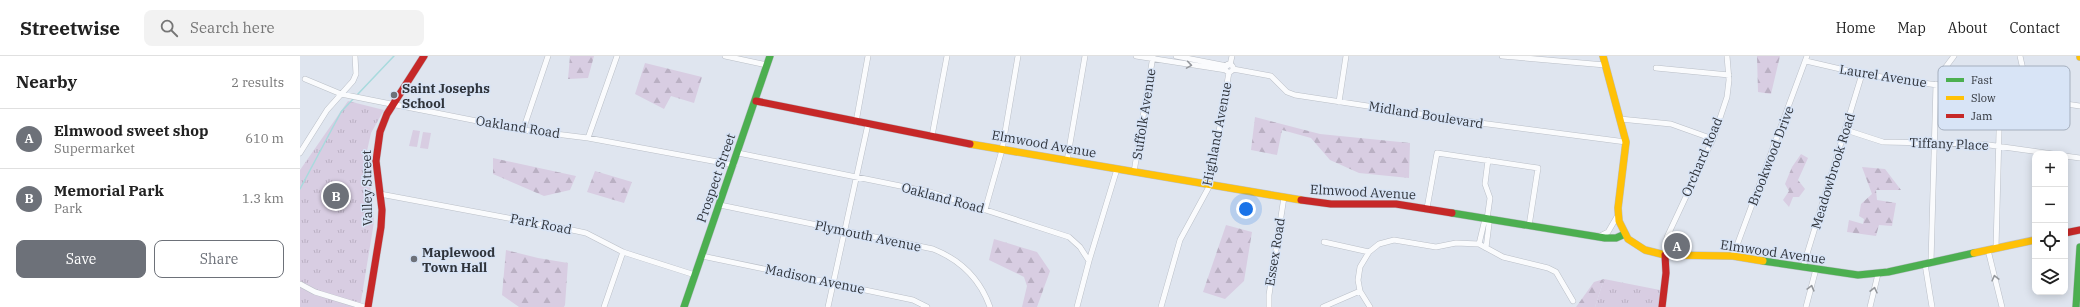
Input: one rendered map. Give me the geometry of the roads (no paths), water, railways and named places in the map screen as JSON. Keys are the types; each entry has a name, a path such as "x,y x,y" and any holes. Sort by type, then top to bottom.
{"street":[{"path":"300,153 327,110 356,74 355,56"},
{"name":"Valley Street","path":"368,307 381,224 377,150 382,127 393,104 398,99 424,56"},
{"path":"523,130 548,57 541,56"},
{"path":"588,138 617,56"},
{"path":"725,56 767,65"},
{"name":"Prospect Street","path":"684,307 756,101 770,56"},
{"path":"856,122 868,56"},
{"path":"932,136 947,56"},
{"path":"985,210 1002,150 1018,56"},
{"path":"1067,161 1085,56"},
{"name":"Midland Boulevard","path":"1136,56 1229,68"},
{"name":"Midland Boulevard","path":"1176,56 1271,76 1290,94 1626,142"},
{"name":"Highland Avenue","path":"1161,307 1180,240 1210,185 1232,56"},
{"path":"1339,102 1346,56"},
{"path":"1502,56 1605,65"},
{"path":"1597,238 1608,232 1618,215 1626,142 1603,56"},
{"name":"Orchard Road","path":"1665,255 1667,236 1713,139 1727,97 1729,74 1727,56"},
{"path":"1946,66 1954,56"},
{"path":"2020,56 2022,66"},
{"name":"Suffolk Avenue","path":"1134,172 1153,57"},
{"name":"Laurel Avenue","path":"1806,59 1862,74 1936,84"},
{"name":"Brookwood Drive","path":"1733,256 1806,59"},
{"path":"1656,68 1729,74"},
{"name":"Meadowbrook Road","path":"1803,267 1862,74"},
{"name":"Oakland Road","path":"305,79 348,96 523,130 588,138 734,165"},
{"path":"1931,306 1928,263 1936,84"},
{"name":"Elmwood Avenue","path":"756,101 1002,150 1284,198 1331,204 1396,204 1427,208 1597,238 1611,239 1625,234 1636,245 1645,250 1665,255 1733,256 1858,275 1878,274 2032,241"},
{"name":"Laurel Avenue","path":"2070,104 2080,106"},
{"path":"1620,119 1671,124 1713,139"},
{"path":"828,307 868,124"},
{"name":"Tiffany Place","path":"1846,130 1883,142 1982,144 2032,151"},
{"path":"1996,248 1999,130"},
{"path":"1427,208 1436,152 1538,168 1529,226"},
{"name":"Oakland Road","path":"738,153 930,192 1069,237 1080,246 1089,261"},
{"path":"2068,156 2080,158"},
{"path":"1479,244 1484,223 1487,219 1490,198 1485,184 1488,160"},
{"path":"1077,307 1089,261 1117,169"},
{"name":"Park Road","path":"380,194 572,230 586,234 623,252 695,275"},
{"name":"Essex Road","path":"1269,307 1269,295 1284,198"},
{"name":"Plymouth Avenue","path":"720,205 924,247 950,257 965,268 975,278 990,307"},
{"path":"1618,215 1625,234"},
{"path":"1486,248 1489,224 1487,219"},
{"path":"2068,232 2080,230"},
{"path":"1370,307 1360,292 1358,280 1360,267 1369,252 1379,244 1394,240 1436,247 1456,243 1479,244 1503,257 1548,268 1556,272 1573,301"},
{"path":"1324,242 1369,252"},
{"path":"2076,307 2080,247"},
{"path":"1988,250 2002,307"},
{"path":"604,307 623,252"},
{"path":"1662,307 1666,273 1665,255"},
{"name":"Madison Avenue","path":"702,256 913,300 927,307"},
{"path":"1806,307 1816,269"},
{"path":"1870,307 1878,274"},
{"path":"300,284 315,292 364,307"},
{"path":"1323,307 1360,292"}],"waterway":[{"path":"357,95 394,56"},
{"path":"300,189 341,112 354,98"}],"place":[{"name":"Saint Josephs School","path":"394,95"},
{"name":"Memorial Park","path":"336,196"},
{"name":"Elmwood sweet shop","path":"1677,246"},
{"name":"Maplewood Town Hall","path":"414,259"}]}
